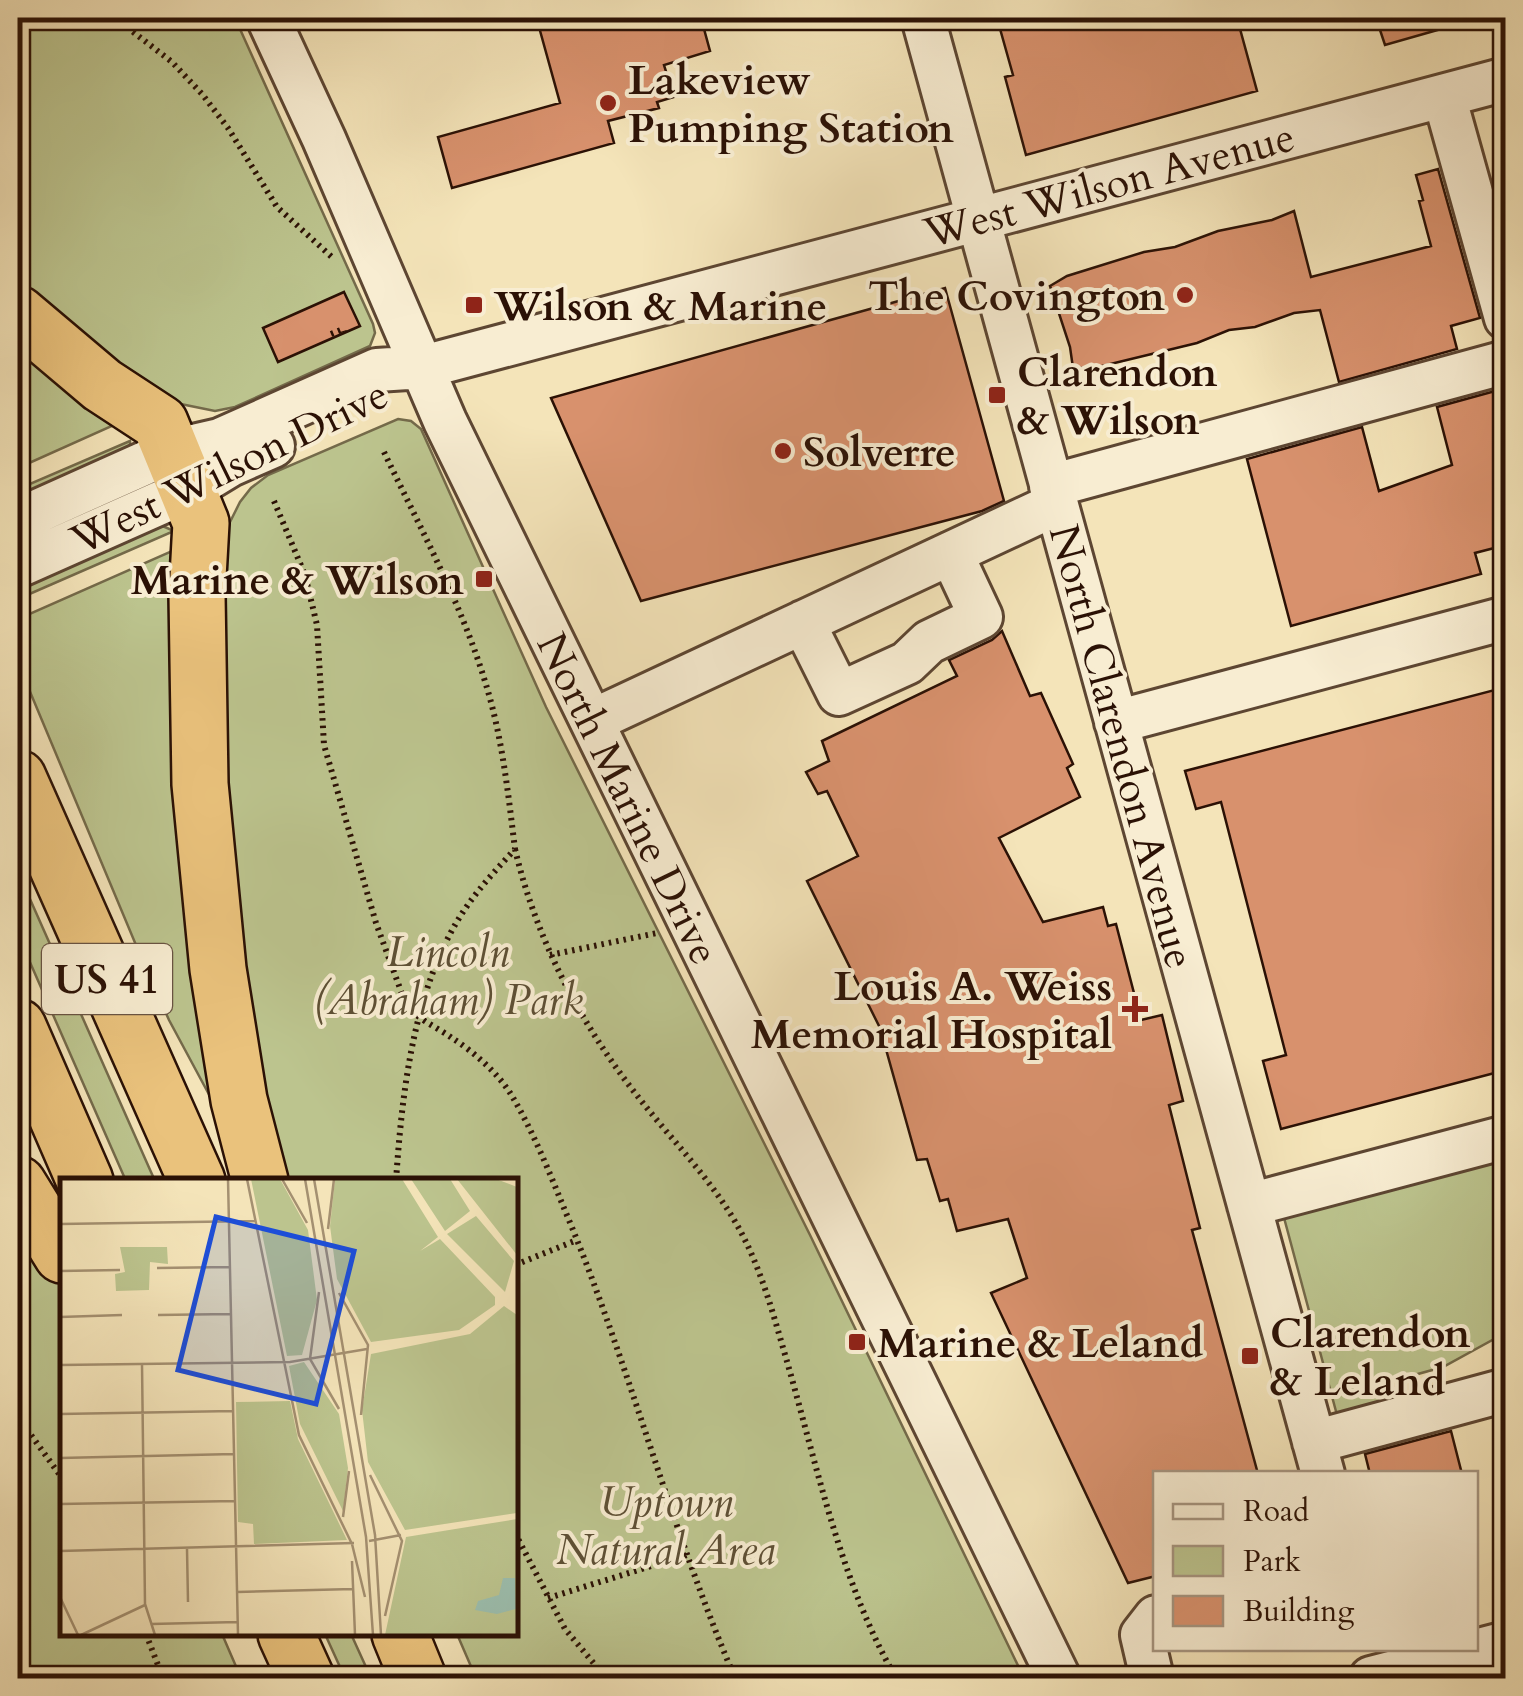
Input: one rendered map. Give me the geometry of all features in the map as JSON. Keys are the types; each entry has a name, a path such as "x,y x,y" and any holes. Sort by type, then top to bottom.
{"highway":[{"path":"18,314 102,385 160,422 201,523 197,595 200,784 218,969 238,1100 259,1178"},
{"name":"US 41","path":"18,778 197,1178"},
{"name":"US 41","path":"18,1027 85,1178"},
{"path":"18,1184 60,1252"},
{"path":"401,1636 418,1678"}],"street":[{"name":"North Marine Drive","path":"268,18 445,421 1059,1678"},
{"name":"North Clarendon Avenue","path":"923,18 1319,1458"},
{"name":"West Wilson Avenue","path":"423,366 1506,79"},
{"path":"1444,96 1506,318"},
{"path":"592,721 951,553 1054,495 1506,362"},
{"name":"West Wilson Drive","path":"18,520 181,470 230,465 388,395 423,366"},
{"name":"West Wilson Drive","path":"18,566 181,470"},
{"path":"803,622 839,694 907,663 929,642 980,618 951,553"},
{"path":"1116,722 1506,618"},
{"path":"1249,1205 1506,1137"},
{"path":"1319,1458 1506,1390"},
{"path":"1152,1678 1142,1635 1153,1621"},
{"path":"1478,1649 1506,1643"},
{"path":"1375,1670 1467,1651"}],"path":[{"path":"115,18 172,62 202,94 277,206 336,262"},
{"path":"331,334 343,329 344,332"},
{"path":"384,452 472,642 492,706 526,895 550,955 636,1095 718,1196 742,1234 774,1316 854,1588 875,1643 896,1678"},
{"path":"274,500 306,575 317,626 324,744 376,923 405,1002 410,1012 457,1040 510,1092 539,1149 578,1240 687,1555 735,1678"},
{"path":"396,1178 400,1133 432,977 460,917 484,883 515,850"},
{"path":"550,955 659,933"},
{"path":"518,1264 578,1240"},
{"path":"18,1417 60,1475"},
{"path":"518,1540 565,1629 606,1678"},
{"path":"548,1598 687,1555"},
{"path":"147,1636 162,1678"}],"green space":[{"path":"18,18 235,18 373,324 375,333 370,346 235,407 215,411 166,401 18,288"},
{"path":"18,333 123,421 18,468"},
{"name":"Lincoln (Abraham) Park","path":"398,419 411,421 421,429 546,707 810,1235 1024,1678 476,1678 458,1636 518,1636 518,1178 279,1178 244,1011 217,697 227,528 240,502 268,475"},
{"path":"130,441 130,447 18,502 18,489"},
{"path":"158,524 174,531 18,599 18,586"},
{"path":"181,547 227,1128 169,1020 18,663 18,619"},
{"path":"18,872 154,1178 125,1178 18,935"},
{"path":"1505,1157 1505,1333 1443,1367 1382,1384 1389,1413 1337,1415 1283,1214"},
{"path":"18,1209 60,1276 60,1636 223,1636 241,1678 18,1678"},
{"path":"326,1636 352,1636 371,1678 345,1678"}],"building":[{"name":"Lakeview Pumping Station","path":"544,18 701,18 710,51 664,65 674,97 657,102 659,108 608,121 614,143 452,188 438,137 560,103 539,27 546,24"},
{"path":"997,18 1237,18 1257,91 1026,155 1005,77 1013,75"},
{"path":"1376,18 1454,18 1455,25 1385,45"},
{"path":"1438,169 1480,318 1451,326 1457,349 1339,382 1320,310 1294,313 1197,343 1094,368 1073,368 1050,286 1067,276 1294,211 1311,277 1431,246 1416,175"},
{"name":"Solverre","path":"945,288 1004,501 982,511 641,601 551,398"},
{"path":"344,292 360,326 278,362 263,328"},
{"path":"1506,388 1506,545 1475,553 1481,574 1291,626 1247,459 1362,427 1379,491 1452,465 1437,407"},
{"path":"1002,631 1030,696 1041,693 1073,764 1067,768 1080,797 999,838 1043,922 1103,907 1108,926 1116,924 1141,1020 1162,1015 1183,1101 1169,1105 1200,1228 1192,1230 1257,1471 1153,1471 1153,1577 1128,1583 991,1293 1027,1278 1008,1219 957,1231 948,1199 940,1201 927,1159 917,1160 880,1028 807,881 858,856 827,791 818,794 806,772 829,761 822,741 957,676 949,660 992,640"},
{"path":"1506,687 1506,1070 1281,1129 1263,1061 1286,1055 1221,802 1196,809 1185,771"},
{"path":"1451,1431 1461,1471 1369,1471 1365,1454"}],"place":[{"name":"Lakeview Pumping Station","path":"608,103"},
{"name":"The Covington","path":"1185,295"},
{"name":"Wilson & Marine","path":"474,305"},
{"name":"Clarendon & Wilson","path":"997,395"},
{"name":"Solverre","path":"783,451"},
{"name":"Marine & Wilson","path":"484,579"},
{"name":"Louis A. Weiss Memorial Hospital","path":"1135,1009"},
{"name":"Marine & Leland","path":"857,1342"},
{"name":"Clarendon & Leland","path":"1250,1356"}],"park label":[{"name":"Uptown Natural Area","path":"666,1525"}]}
